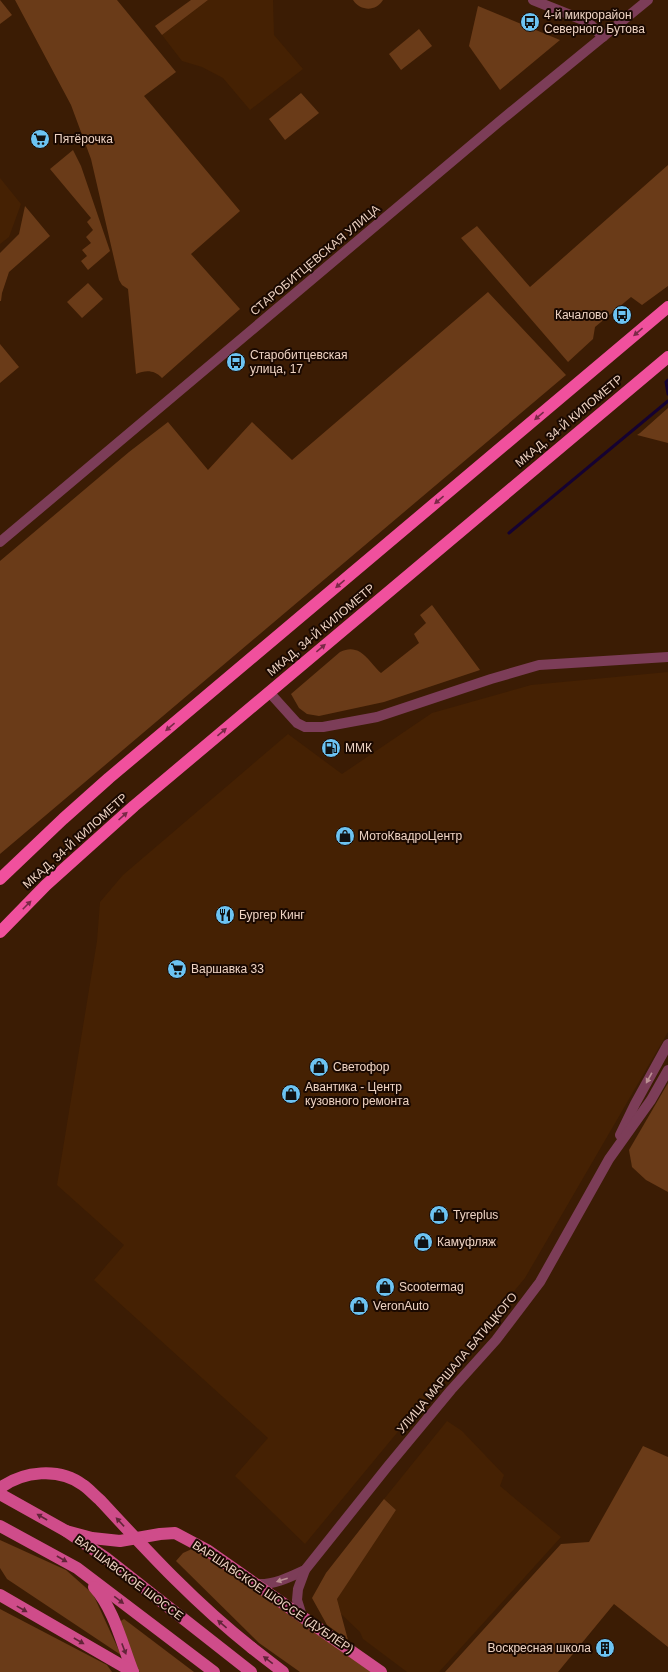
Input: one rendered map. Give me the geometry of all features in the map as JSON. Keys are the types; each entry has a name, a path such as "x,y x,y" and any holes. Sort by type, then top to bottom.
{"highway":[{"name":"МКАД, 34-Й КИЛОМЕТР","path":"0,878 63,819 155,739 668,307"},
{"name":"МКАД, 34-Й КИЛОМЕТР","path":"0,932 46,885 88,847 269,692 668,357"},
{"path":"0,870 63,819"}],"main road":[{"path":"0,1488 16,1478 32,1474 53,1474 71,1478 83,1485 100,1500 193,1598 219,1622 283,1672"},
{"name":"ВАРШАВСКОЕ ШОССЕ","path":"0,1494 66,1531 106,1558 251,1672"},
{"name":"ВАРШАВСКОЕ ШОССЕ","path":"2,1528 77,1568 214,1672"},
{"name":"ВАРШАВСКОЕ ШОССЕ (ДУБЛЁР)","path":"66,1531 92,1538 120,1541 175,1533 207,1550 381,1672"},
{"path":"77,1568 104,1600 133,1672"},
{"path":"0,1595 122,1668 133,1672"}],"street":[{"path":"533,0 588,22 603,37"},
{"name":"СТАРОБИТЦЕВСКАЯ УЛИЦА","path":"0,542 500,121 648,0"},
{"path":"269,692 297,723 305,727 323,727 377,717 491,679 539,665 668,657"},
{"name":"УЛИЦА МАРШАЛА БАТИЦКОГО","path":"302,1616 297,1600 298,1589 305,1570 446,1396 496,1340 540,1282 609,1159 635,1104 668,1044"},
{"name":"УЛИЦА МАРШАЛА БАТИЦКОГО","path":"609,1159 651,1100 668,1070"},
{"name":"УЛИЦА МАРШАЛА БАТИЦКОГО","path":"257,1584 265,1585 285,1580 305,1570"}],"shaded area":[{"path":"0,0 12,15 0,24"},
{"path":"15,0 117,0 176,72 144,96 240,211 191,254 240,309 162,378 153,372 136,374 128,289 122,285 119,280 91,159 71,105"},
{"path":"191,0 208,0 162,35 155,26"},
{"path":"208,0 273,0 274,35 303,69 250,110 223,78 202,67 182,61 162,35"},
{"path":"353,0 383,0 376,7 368,9 356,4"},
{"path":"478,6 560,40 500,90 469,46"},
{"path":"419,29 432,46 401,70 389,54"},
{"path":"301,93 319,113 285,140 269,119"},
{"path":"73,150 81,166 110,251 88,270 81,261 87,256 82,250 91,243 86,237 93,230 87,222 91,218 50,169"},
{"path":"668,165 668,286 642,305 631,297 595,327 593,339 568,362 461,238 477,226 530,287"},
{"path":"0,178 21,204 9,237 0,244"},
{"path":"25,206 50,236 9,272 0,301 0,253 19,234"},
{"path":"88,283 103,299 82,318 67,302"},
{"path":"488,292 566,375 0,854 0,561 129,452 168,422 208,470 252,422 292,460"},
{"path":"0,344 19,367 0,383"},
{"path":"668,408 668,443 637,435 640,433"},
{"path":"432,605 480,670 384,702 319,716 307,714 299,708 291,694 340,652 353,649 358,651 368,658 381,673 419,643 414,634 426,623 420,615"},
{"path":"668,672 668,1032 525,1278 305,1544 235,1476 268,1438 94,1280 124,1245 57,1185 97,941 100,902 123,875 288,734 342,774 432,713 531,685"},
{"path":"668,1083 668,1192 646,1180 632,1167 629,1150"},
{"path":"447,1421 462,1431 504,1475 500,1486 561,1537 439,1672 407,1672 363,1639 360,1632 341,1614 337,1599 355,1568 396,1510 384,1499"},
{"path":"643,1446 668,1457 668,1647 614,1604 558,1672 445,1672 561,1544 589,1542"},
{"path":"384,1499 396,1510 337,1599 348,1640 327,1625 312,1598 326,1573"},
{"path":"0,1540 66,1570 93,1594 121,1655 7,1579 0,1568"},
{"path":"194,1548 375,1672 300,1672 259,1643 176,1561 183,1553"},
{"path":"0,1609 107,1665 112,1672 0,1672"},
{"path":"124,1619 194,1672 137,1671 119,1622"}],"waterway":[{"path":"668,380 666,382 668,394"},
{"path":"509,533 668,401"}],"place":[{"name":"4-й микрорайон Северного Бутова","path":"530,22"},
{"name":"Пятёрочка","path":"40,139"},
{"name":"Качалово","path":"622,315"},
{"name":"Старобитцевская улица, 17","path":"236,362"},
{"name":"ММК","path":"331,748"},
{"name":"МотоКвадроЦентр","path":"345,836"},
{"name":"Бургер Кинг","path":"225,915"},
{"name":"Варшавка 33","path":"177,969"},
{"name":"Светофор","path":"319,1067"},
{"name":"Авантика - Центр кузовного ремонта","path":"291,1094"},
{"name":"Tyreplus","path":"439,1215"},
{"name":"Камуфляж","path":"423,1242"},
{"name":"Scootermag","path":"385,1287"},
{"name":"VeronAuto","path":"359,1306"},
{"name":"Воскресная школа","path":"605,1648"}]}
